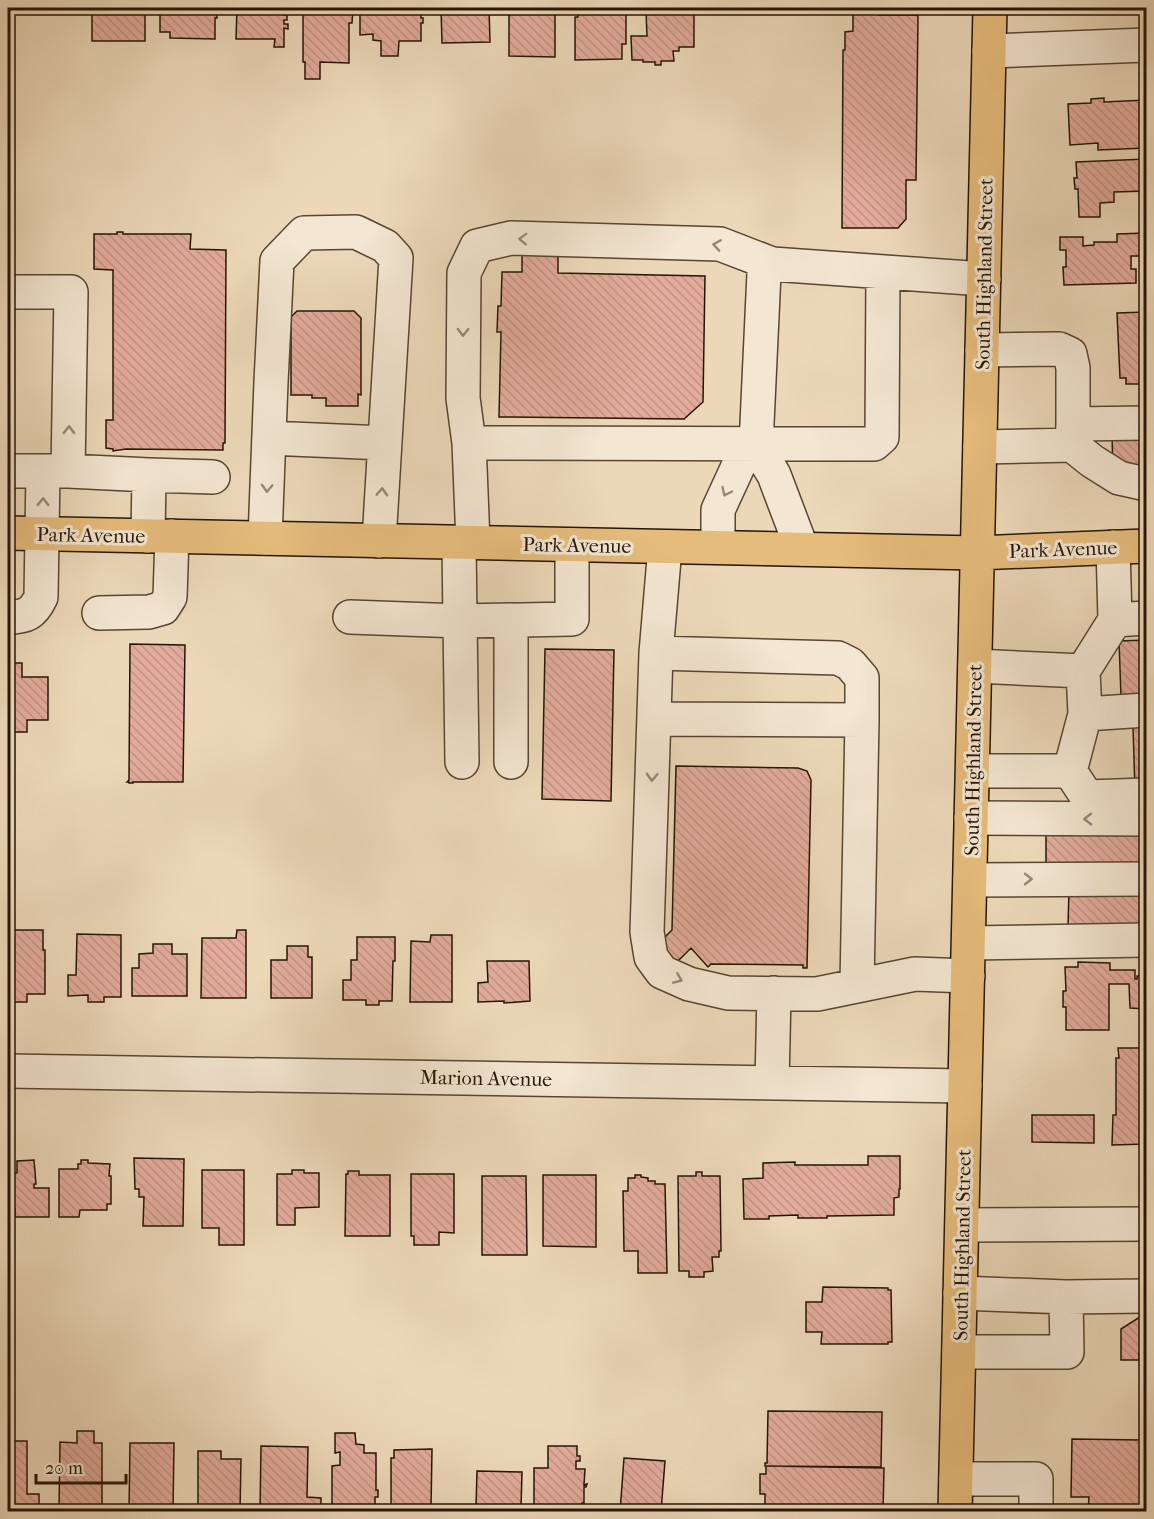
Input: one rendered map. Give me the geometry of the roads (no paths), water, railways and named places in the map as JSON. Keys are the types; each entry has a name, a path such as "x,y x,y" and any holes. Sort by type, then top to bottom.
{"main road":[{"name":"South Highland Street","path":"955,1512 990,8"},
{"name":"Park Avenue","path":"8,533 977,552 1146,546"}],"street":[{"path":"989,51 1146,45"},
{"path":"265,538 277,261 304,234 356,232 385,246 396,258 380,541"},
{"path":"462,762 460,621 466,542 469,444 463,398 464,273 477,246 511,238 720,244 772,264 984,279"},
{"path":"772,264 764,273 756,445 774,476 802,549"},
{"path":"469,444 874,444 882,437 883,272"},
{"path":"8,292 71,292 56,471 42,534 41,597 36,609 22,617 8,617"},
{"path":"982,350 1059,349 1070,354 1073,368 1072,434 1092,462 1119,478 1146,484"},
{"path":"980,447 1146,423"},
{"path":"269,438 384,444"},
{"path":"718,547 718,510 741,460 756,445"},
{"path":"8,471 213,477"},
{"path":"99,613 149,612 163,609 170,597 149,476"},
{"path":"350,617 460,621 572,619 572,545"},
{"path":"665,546 656,653 647,932 651,957 662,972 689,984 728,993 817,993 915,974 968,976"},
{"path":"1113,547 1136,619 1146,627"},
{"path":"975,666 1083,670 1136,619"},
{"path":"511,620 511,762"},
{"path":"656,653 838,658 850,664 862,678 857,985"},
{"path":"1083,670 1085,714 1070,771 1087,797 1146,795"},
{"path":"1085,714 1146,710"},
{"path":"654,719 862,720"},
{"path":"972,771 1070,771"},
{"path":"971,818 1146,819"},
{"path":"970,880 1146,879"},
{"path":"969,943 1146,940"},
{"path":"772,1083 774,993"},
{"name":"Marion Avenue","path":"8,1071 965,1086"},
{"path":"962,1225 1146,1224"},
{"path":"960,1293 1066,1297 1146,1296"},
{"path":"959,1352 1067,1352 1066,1297"},
{"path":"956,1479 1036,1479 1036,1512"}]}
